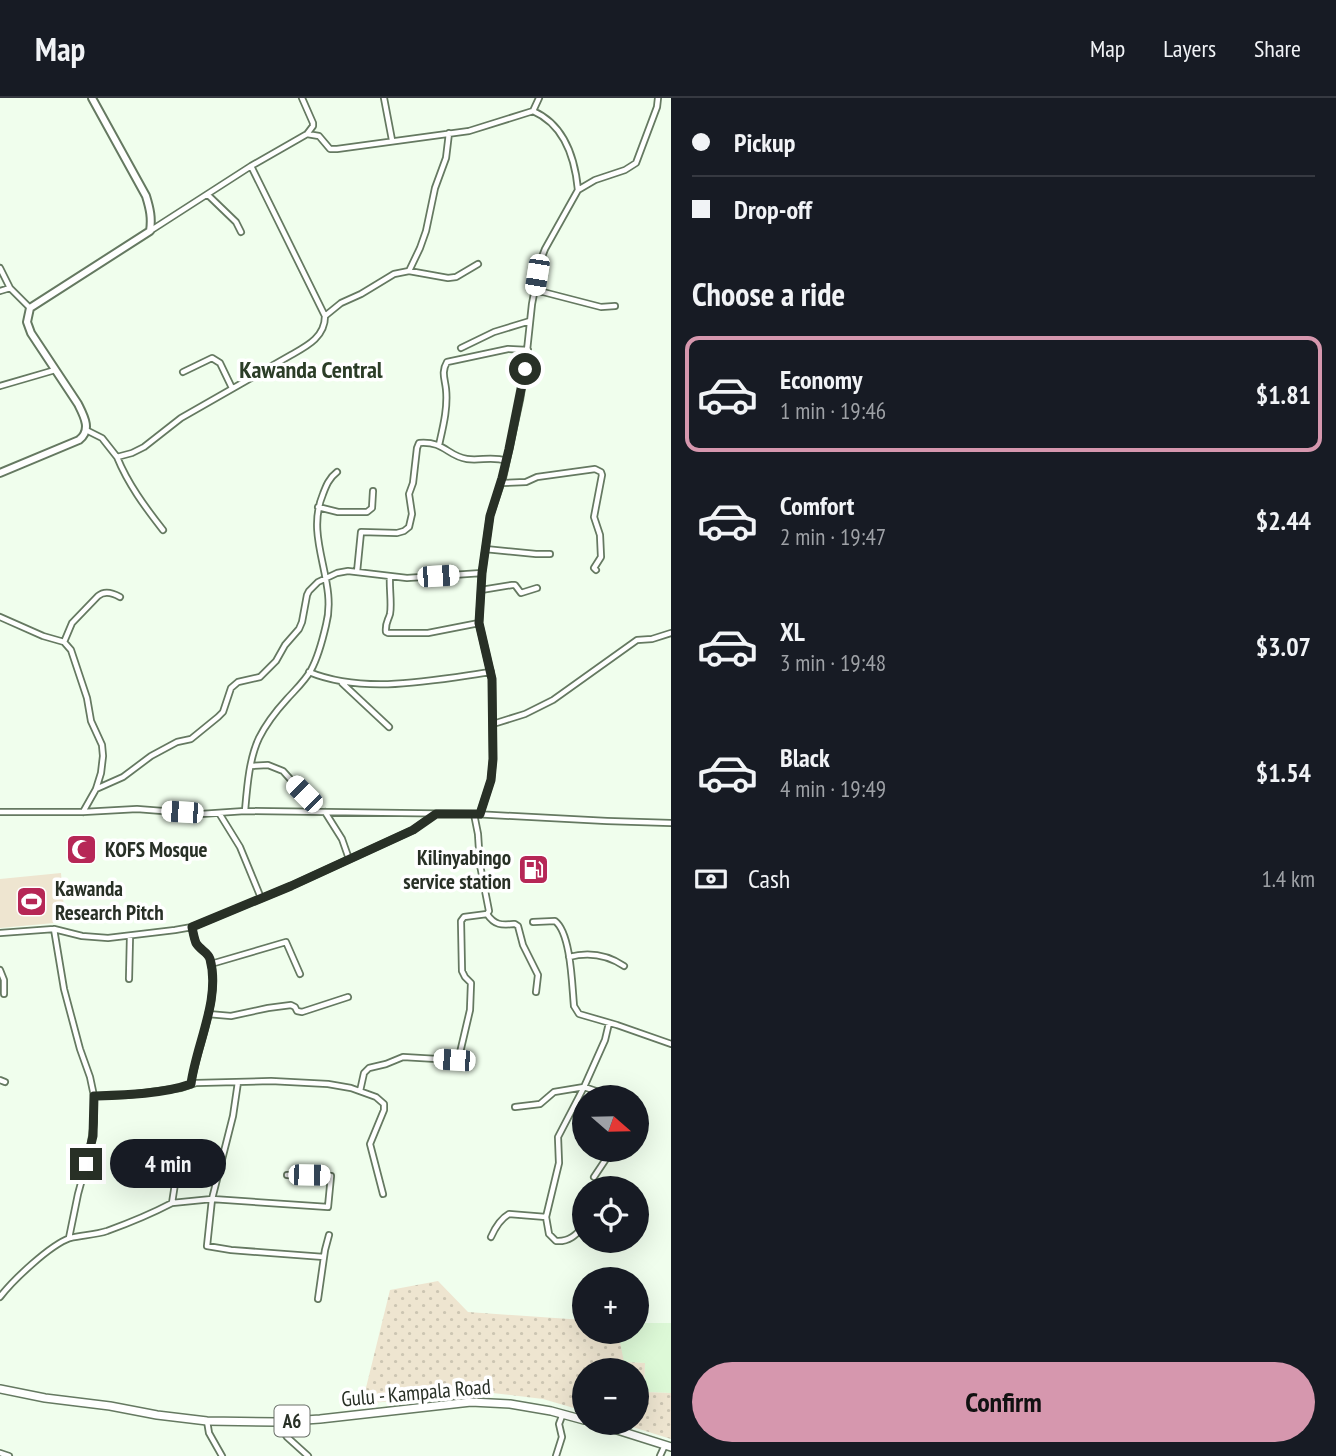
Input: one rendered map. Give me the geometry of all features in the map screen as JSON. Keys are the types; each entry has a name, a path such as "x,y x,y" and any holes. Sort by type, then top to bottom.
{"main road":[{"name":"Gulu - Kampala Road","path":"0,1389 206,1422 278,1422 471,1402 510,1404 572,1417"},
{"path":"633,1435 668,1446"}],"street":[{"path":"92,98 146,196 151,210 150,231"},
{"path":"0,473 79,440 86,430 78,404 28,327 27,315 30,308 251,166 307,134 313,122 302,98"},
{"path":"384,98 391,141"},
{"path":"533,111 539,98"},
{"path":"486,914 489,911 480,865 477,814 491,780 493,724 491,672 479,623 482,573 490,516 501,483 520,400 540,262 578,190 636,163 658,98"},
{"path":"307,134 319,136 333,149 368,146 482,127 533,111 549,120 562,135 572,156 578,190"},
{"path":"409,271 423,242 446,158 449,133"},
{"path":"117,457 144,447 172,425 309,344 319,335 325,324 325,316 251,166"},
{"path":"208,195 236,222 241,232"},
{"path":"325,316 341,303 394,274 409,271 447,278 456,277 478,264"},
{"path":"0,268 10,288 30,308"},
{"path":"0,291 10,288"},
{"path":"534,291 601,307 615,306"},
{"path":"461,348 494,332 530,321"},
{"path":"439,445 447,403 443,372 447,362 503,350 528,350"},
{"path":"183,372 212,358 220,363 232,388"},
{"path":"0,386 55,370"},
{"path":"86,430 103,438 117,457 143,505 163,530"},
{"path":"357,572 361,532 397,533 409,527 412,514 409,494 413,483 417,446 421,442 439,445 467,459 490,458 506,461"},
{"path":"501,483 526,482 537,477 599,470 602,475 594,517 600,535 601,557 594,568 596,570"},
{"path":"245,811 256,745 267,725 309,673 326,625 328,592 316,528 318,507 327,485 337,472"},
{"path":"318,507 338,512 368,512 372,508 373,491"},
{"path":"485,549 550,554"},
{"path":"96,789 130,773 151,756 177,742 191,739 219,717 231,688 238,682 260,677 276,661 299,629 309,591 325,578 348,571 407,578 482,573"},
{"path":"390,576 390,612 385,623 386,632 428,633 479,623"},
{"path":"481,590 514,585 520,593 537,588"},
{"path":"64,642 72,623 98,596 111,593 120,597"},
{"path":"0,617 64,642 71,650 87,698 91,721 102,745 103,762 96,789 83,812"},
{"path":"493,724 541,706 637,640 671,633"},
{"path":"309,673 359,684 405,683 491,672"},
{"path":"341,682 389,727"},
{"path":"251,766 268,765 283,771 309,800 312,812"},
{"path":"0,812 137,809 201,814 245,811 477,814 671,823"},
{"path":"325,812 342,839 349,859"},
{"path":"219,813 240,848 261,898"},
{"path":"0,933 54,929 101,938 192,927 413,830 436,814"},
{"path":"486,914 499,925 518,926 523,945 538,975 536,992"},
{"path":"360,1091 364,1073 369,1068 403,1057 457,1060 471,998 471,983 463,971 461,921 464,917 486,914"},
{"path":"533,922 558,923 567,942 574,1006 577,1012 584,1017 671,1044"},
{"path":"191,1084 213,989 209,955 196,943 192,927"},
{"path":"54,929 64,989 94,1096 90,1150 69,1238"},
{"path":"129,979 130,936"},
{"path":"211,964 285,942 300,974"},
{"path":"569,957 590,954 610,958 624,966"},
{"path":"0,970 4,980 4,994"},
{"path":"208,1014 231,1016 291,1005 302,1012 348,997"},
{"path":"585,1085 605,1040 609,1023"},
{"path":"94,1096 128,1095 181,1088 191,1084 271,1081 328,1084 360,1091 376,1097 384,1104 370,1142 383,1194"},
{"path":"238,1082 233,1116 212,1199 207,1246 324,1257"},
{"path":"515,1107 535,1106 554,1092 572,1089"},
{"path":"572,1110 558,1137 559,1161 546,1217 549,1234 556,1241 572,1237"},
{"path":"172,1203 177,1171"},
{"path":"0,1297 24,1271 69,1238 107,1231 172,1203 212,1199 328,1207 331,1176 287,1175"},
{"path":"491,1237 503,1217 509,1214 546,1217"},
{"path":"318,1299 329,1236"},
{"path":"556,1456 562,1437 559,1422 565,1415"},
{"path":"206,1422 222,1456"},
{"path":"278,1422 287,1437 308,1456"},
{"path":"660,1456 668,1446"},
{"path":"0,1453 9,1456"}],"shaded area":[{"name":"Kawanda Research Pitch","path":"61,873 65,922 0,928 0,879"},
{"path":"438,1281 468,1312 572,1319 572,1344 620,1344 623,1358 572,1358 572,1407 543,1399 484,1392 362,1404 390,1290"},
{"path":"649,1323 671,1323 671,1393 649,1392 649,1358 622,1358 620,1344 649,1344"},
{"path":"649,1392 671,1393 671,1439 649,1432"}],"place":[{"name":"KOFS Mosque","path":"82,850"},
{"name":"Kilinyabingo service station","path":"534,870"},
{"name":"Kawanda Research Pitch","path":"32,901"}],"district":[{"name":"Kawanda Central","path":"311,370"}],"route":[{"path":"86,1164 93,1136 94,1096 128,1095 181,1088 191,1084 213,989 210,957 196,943 192,927 291,886 413,830 436,814 480,814 491,780 493,759 492,679 479,623 482,573 490,516 509,449 525,369"}]}
